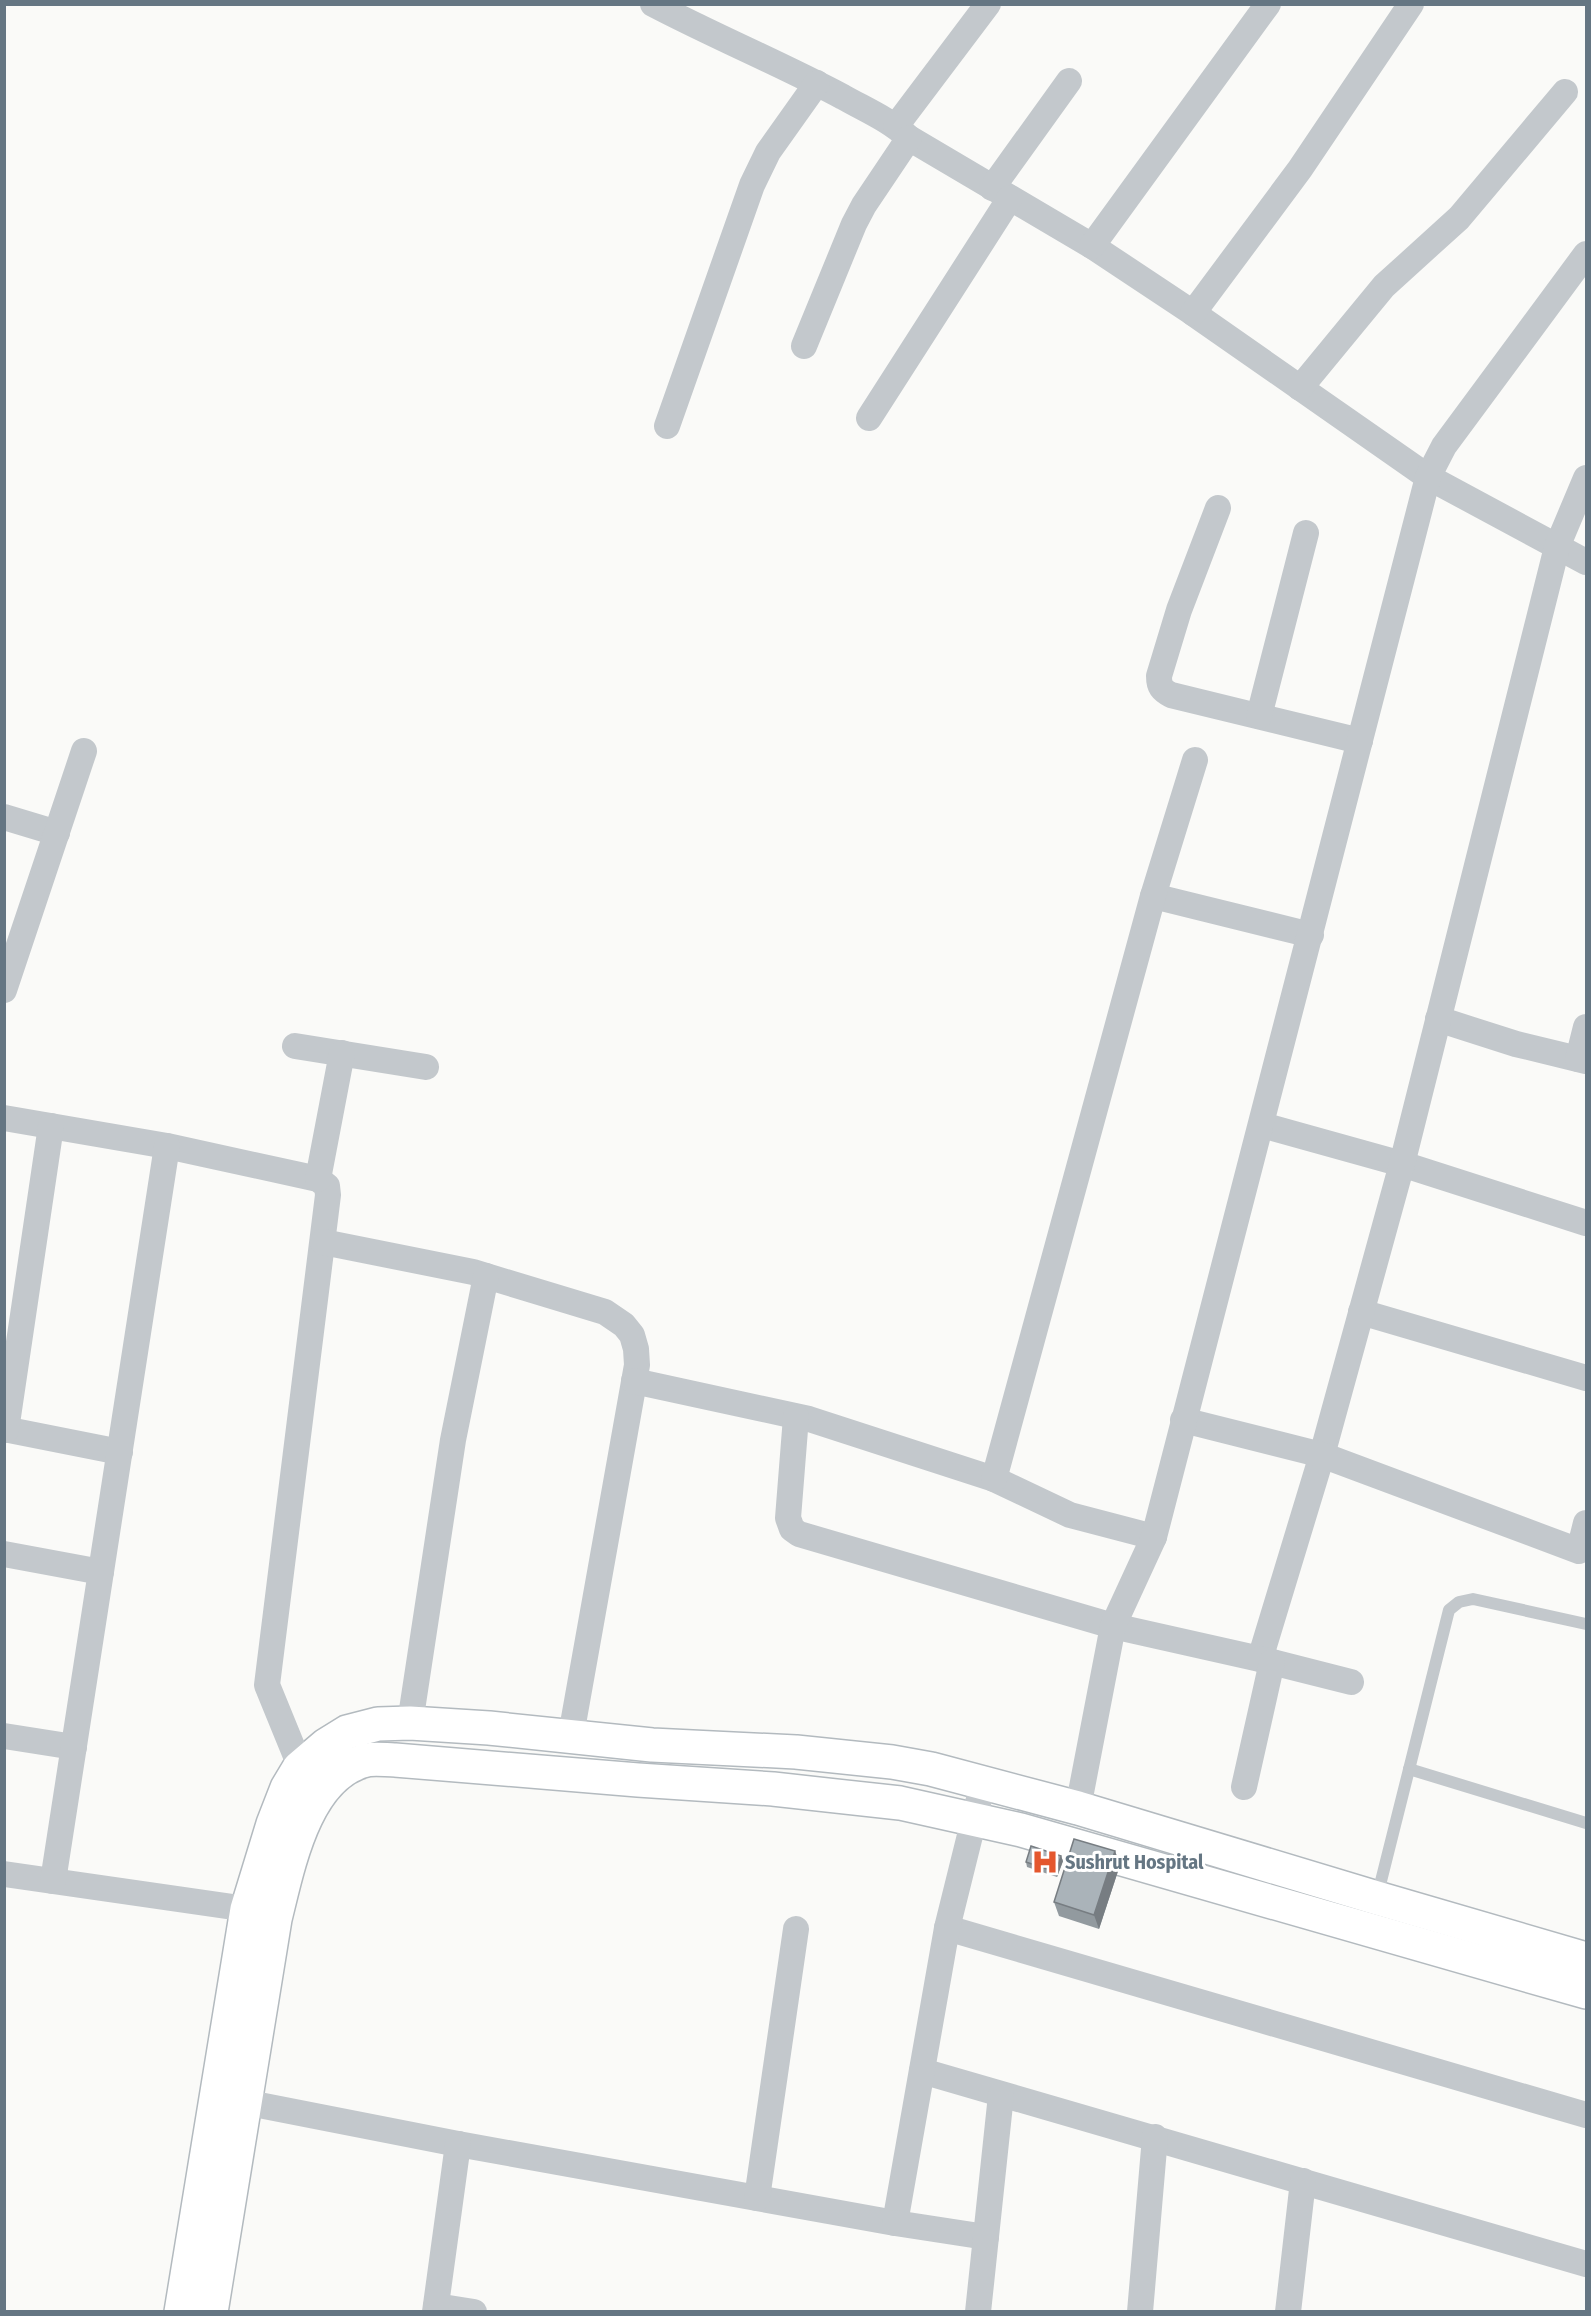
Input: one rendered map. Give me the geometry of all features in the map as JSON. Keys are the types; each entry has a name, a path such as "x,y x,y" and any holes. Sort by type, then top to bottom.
{"street":[{"path":"653,4 705,32 817,83 902,132 1092,246 1193,313 1428,477 1587,562"},
{"path":"804,346 854,224 902,132 988,4"},
{"path":"1092,246 1268,4"},
{"path":"1193,313 1300,169 1411,4"},
{"path":"869,418 1069,81"},
{"path":"667,426 752,185 768,152 817,83"},
{"path":"1300,388 1384,286 1459,218 1565,92"},
{"path":"1078,1808 1113,1626 1154,1537 1428,477 1444,446 1587,254"},
{"path":"1244,1787 1266,1660 1402,1164 1557,547 1587,478"},
{"path":"1218,508 1179,610 1159,676 1159,684 1163,691 1171,696 1360,741"},
{"path":"1259,716 1306,533"},
{"path":"4,990 84,751"},
{"path":"994,1479 1153,896 1195,760"},
{"path":"4,817 57,833"},
{"path":"1153,896 1311,935"},
{"path":"1438,1019 1516,1044 1582,1060 1587,1027"},
{"path":"295,1046 426,1067"},
{"path":"318,1179 342,1053"},
{"path":"4,1118 167,1146 318,1179 327,1186 323,1242 267,1685 299,1768 316,1802"},
{"path":"1262,1125 1402,1164 1587,1223"},
{"path":"51,1126 14,1309 5,1430 120,1452"},
{"path":"53,1881 167,1146"},
{"path":"323,1242 486,1276 605,1312 624,1325 632,1335 636,1348 637,1365 571,1735"},
{"path":"410,1723 453,1440 486,1276"},
{"path":"1362,1312 1587,1378"},
{"path":"634,1381 796,1417 994,1479 1070,1515 1154,1537"},
{"path":"796,1417 788,1518 792,1529 799,1534 1113,1626 1266,1660 1351,1682"},
{"path":"1183,1420 1322,1455 1583,1552 1587,1523"},
{"path":"4,1554 101,1572"},
{"path":"211,2312 247,1909 273,1824 287,1788 299,1768 326,1745 347,1732 378,1724 410,1723 571,1735 652,1745 796,1752 892,1762 931,1769 1078,1808 1377,1899 1587,1959"},
{"path":"4,1736 74,1747"},
{"path":"181,2312 230,2099 290,1858 306,1819 331,1780 347,1768 368,1760 395,1760 843,1796 900,1803 1021,1830 1587,1992"},
{"path":"895,2223 947,1929 982,1783"},
{"path":"4,1874 247,1909"},
{"path":"757,2198 796,1929"},
{"path":"947,1929 1587,2115"},
{"path":"922,2071 1587,2264"},
{"path":"978,2312 1001,2095"},
{"path":"230,2099 458,2144 895,2223 986,2237"},
{"path":"1140,2312 1155,2137"},
{"path":"458,2144 436,2309 474,2312"},
{"path":"1288,2312 1303,2181"}],"lane":[{"path":"1377,1899 1449,1610 1459,1602 1473,1599 1587,1624"},
{"path":"1409,1769 1587,1823"}],"building":[{"path":"1074,1839 1115,1851 1094,1915 1054,1902"},
{"path":"1031,1846 1061,1856 1056,1872 1026,1862"}],"place":[{"name":"Sushrut Hospital","path":"1045,1862"}]}
